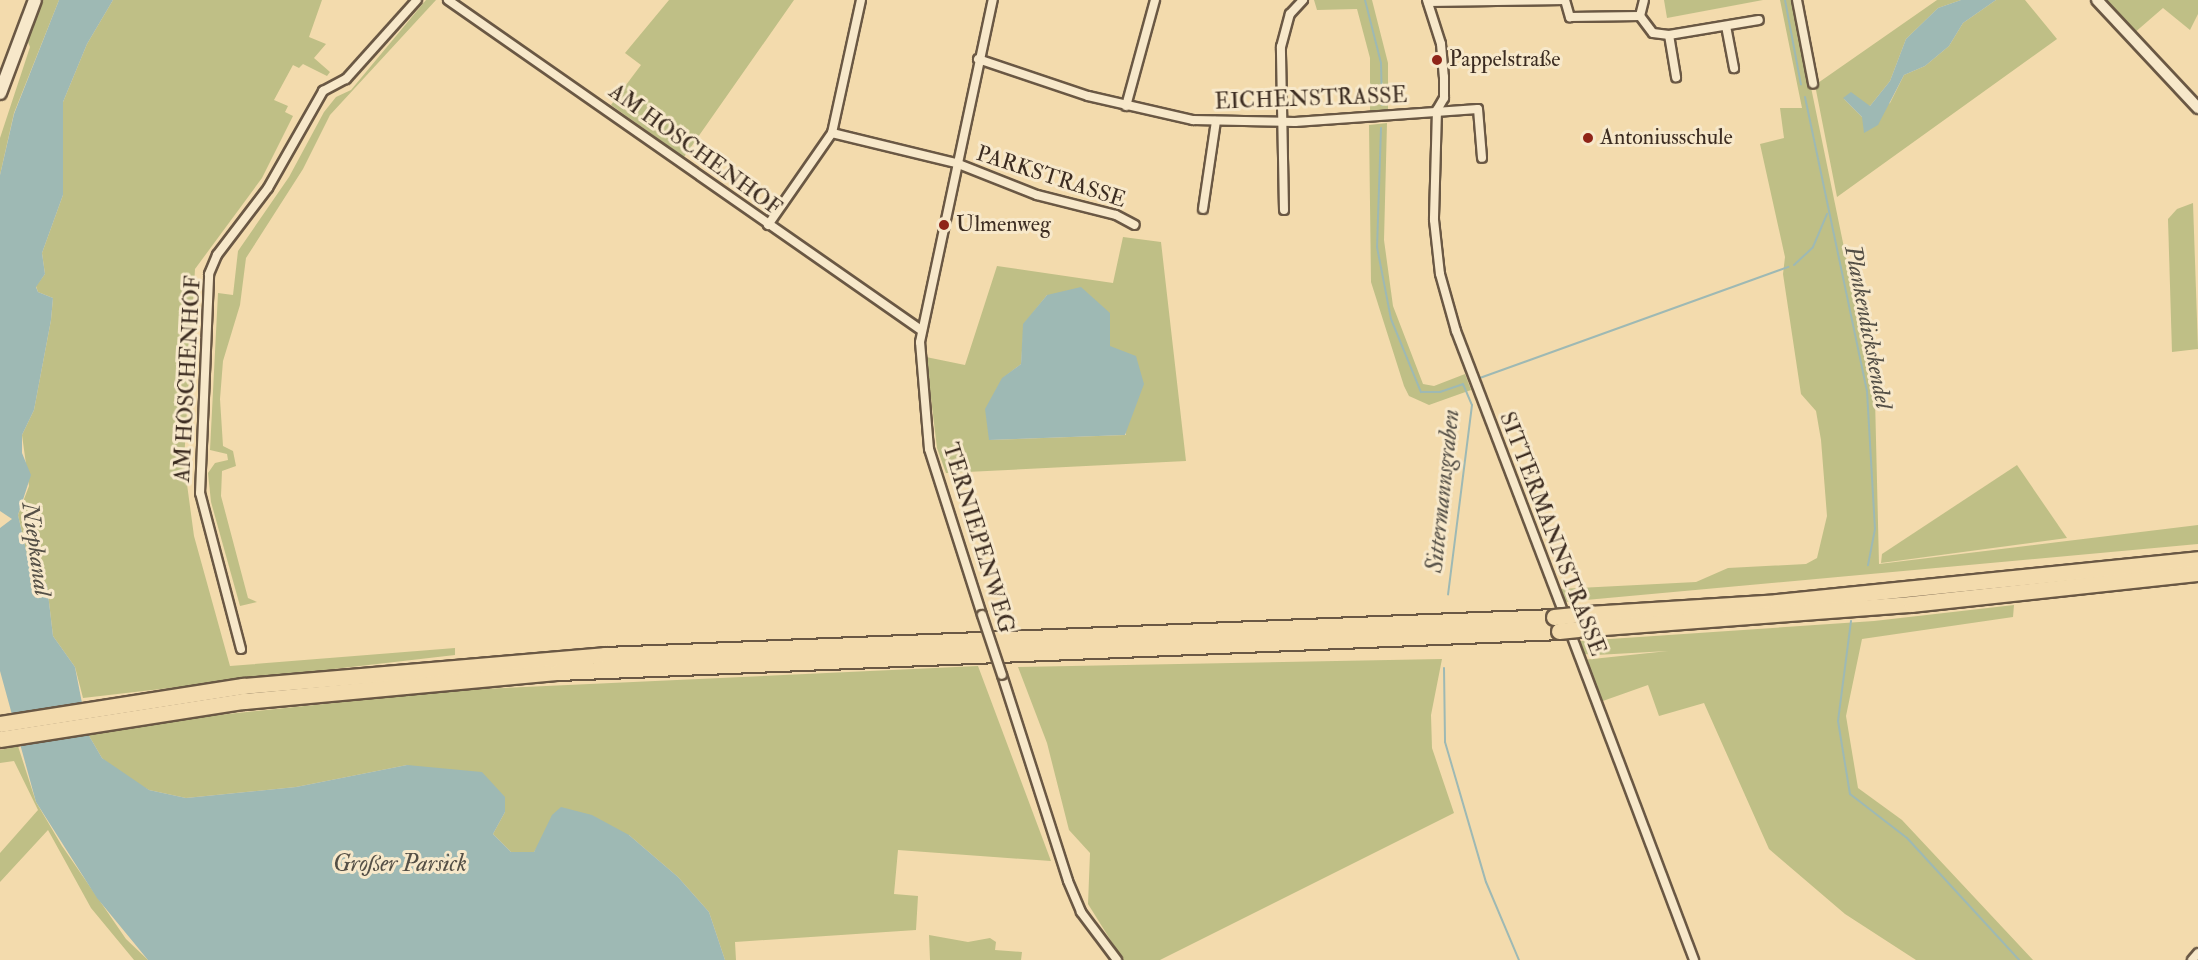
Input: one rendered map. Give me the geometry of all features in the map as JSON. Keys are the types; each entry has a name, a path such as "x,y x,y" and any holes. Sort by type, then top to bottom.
{"highway":[{"path":"0,734 243,686 604,655 1557,624 2198,559"},
{"path":"1575,622 1899,606 2198,573"}],"main road":[{"path":"0,93 35,0"}],"street":[{"name":"AM HOSCHENHOF","path":"241,649 200,493 209,274 217,255 268,188 323,91 346,79 417,0"},
{"name":"AM HOSCHENHOF","path":"448,0 921,330"},
{"path":"768,225 832,133 861,0"},
{"name":"TERNIEPENWEG","path":"993,0 978,59 921,330 929,448 1068,880 1082,912 1117,960"},
{"path":"1126,106 1155,0"},
{"path":"1284,210 1281,47 1290,14 1303,0"},
{"path":"1427,1 1565,0 1570,17 1640,16"},
{"path":"1640,16 1644,0"},
{"path":"1797,0 1813,83"},
{"path":"2097,0 2198,108"},
{"name":"SITTERMANNSTRASSE","path":"1427,1 1444,77 1444,98 1437,110 1434,172 1438,258 1475,380 1694,960"},
{"path":"1640,16 1653,33 1669,35 1759,20"},
{"path":"1726,26 1734,68"},
{"path":"1669,35 1676,77"},
{"name":"EICHENSTRASSE","path":"978,59 1126,106 1216,121 1282,122 1437,110"},
{"path":"1437,110 1478,109 1482,158"},
{"path":"1203,209 1216,121"},
{"path":"832,133 956,163"},
{"name":"PARKSTRASSE","path":"956,163 1037,195 1116,215 1135,225"},
{"path":"2192,960 2198,953"}],"green space":[{"path":"43,0 59,0 14,113 0,175 0,138 30,47 25,35"},
{"path":"113,0 322,0 309,37 326,44 314,58 330,72 327,76 303,64 299,68 293,65 274,100 288,106 285,112 293,116 262,178 195,269 184,462 194,536 230,666 455,648 455,655 83,698 75,667 53,636 47,585 30,567 18,515 29,486 22,435 34,410 51,320 53,298 38,292 36,286 45,274 42,253 63,195 63,102 87,44"},
{"path":"426,0 436,0 330,115 303,169 246,258 240,305 223,361 220,399 223,446 233,451 236,466 222,471 221,496 248,598 257,602 240,606 211,502 208,473 215,463 228,460 227,454 210,450 218,293 233,295 238,251 289,177 324,112 336,97 351,90"},
{"path":"669,0 794,0 684,157 611,105 641,65 625,53"},
{"path":"1314,0 1372,0 1388,63 1388,111 1370,112 1370,58 1357,9 1317,10"},
{"path":"1664,0 1763,0 1667,18"},
{"path":"1780,0 1793,0 1875,398 1879,564 2198,525 2198,544 1564,602 1559,589 1696,582 1728,568 1806,564 1817,558 1827,516 1821,440 1816,411 1801,394 1783,274 1785,257 1760,144 1784,138 1780,108 1802,108"},
{"path":"1937,0 1961,0 1938,8 1906,39 1890,81 1870,106 1844,99 1862,117 1890,103 1904,75 1925,66 1949,46 1963,23 1996,0 2025,0 2057,39 1837,197 1815,85"},
{"path":"2104,0 2198,0 2198,14 2190,30 2163,8 2133,34"},
{"path":"1387,123 1384,240 1393,306 1423,384 1434,386 1465,374 1471,390 1429,405 1409,396 1404,386 1371,282 1369,125"},
{"path":"2193,203 2198,349 2172,352 2168,219 2177,209"},
{"path":"1123,237 1161,242 1186,461 946,473 937,448 926,357 965,365 997,266 1113,283","holes":["1047,295 1110,346 1126,435 989,440 1003,378 1021,364 1024,324"]},
{"path":"2017,465 2067,538 1881,563 1882,554"},
{"path":"2014,605 2013,617 1862,639 1846,716 1858,788 1902,820 2033,960 1916,960 1845,914 1769,849 1704,703 1659,716 1648,685 1600,702 1583,660 1668,651 1585,654 1580,641 1874,621"},
{"path":"1442,659 1431,715 1432,748 1454,813 1160,960 1123,960 1088,904 1090,853 1069,830 1047,743 1018,667"},
{"path":"978,666 1051,861 898,850 894,894 918,896 916,930 735,942 736,960 725,960 709,912 678,877 629,835 546,834 534,852 511,852 493,834 505,812 407,765 296,787 186,798 149,790 121,775 102,758 88,734 209,716 459,690"},
{"path":"18,746 36,802 62,846 126,939 148,960 134,960 91,908 48,830 0,882 0,853 38,810 14,761 0,763 0,750"},
{"path":"929,935 968,942 990,938 996,942 995,950 1022,952 1021,960 930,960"}],"water":[{"name":"Großer Parsick","path":"59,0 113,0 87,44 63,102 63,195 42,253 45,274 36,287 38,292 53,298 51,320 34,410 22,435 22,453 31,475 18,515 30,567 47,585 53,636 75,667 88,734 102,758 149,790 186,798 296,787 407,765 482,772 505,797 505,812 493,834 511,852 534,852 552,815 561,807 592,815 629,835 678,877 709,912 725,960 148,960 97,898 36,802 0,671 0,528 12,519 0,511 0,175 14,114"},
{"path":"1961,0 1996,0 1963,23 1949,46 1925,66 1904,75 1878,125 1864,133 1862,117 1843,98 1851,92 1870,106 1890,81 1906,39 1938,8"},
{"path":"1081,287 1110,313 1110,346 1136,356 1144,384 1125,435 989,440 985,409 1002,378 1021,364 1023,324 1047,295"}],"waterway":[{"name":"Sittermannsgraben","path":"1365,0 1381,63 1382,105"},
{"name":"Plankendickskendel","path":"1785,0 1801,85"},
{"name":"Plankendickskendel","path":"1805,97 1867,391 1875,529 1868,565"},
{"name":"Sittermannsgraben","path":"1381,128 1377,247 1391,319 1421,392 1440,392 1463,384 1472,405 1448,594"},
{"path":"1794,265 1813,247 1827,214"},
{"path":"1477,379 1788,267"},
{"name":"Plankendickskendel","path":"1851,621 1838,721 1850,794 1907,838 2019,960"},
{"name":"Sittermannsgraben","path":"1444,668 1445,742 1486,882 1519,960"}],"place":[{"name":"Pappelstraße","path":"1437,60"},
{"name":"Antoniusschule","path":"1588,138"},
{"name":"Ulmenweg","path":"944,225"}],"water label":[{"name":"Niepkanal","path":"36,549"}]}
